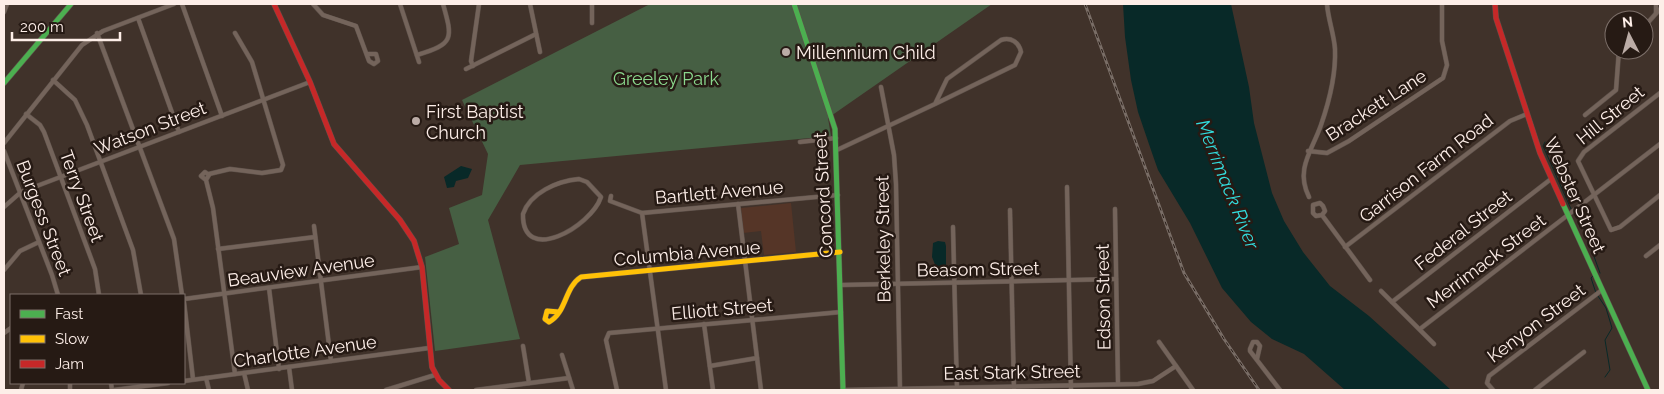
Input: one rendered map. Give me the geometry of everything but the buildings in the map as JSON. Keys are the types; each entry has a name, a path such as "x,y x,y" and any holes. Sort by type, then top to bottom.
{"street":[{"path":"4,12 7,4"},
{"path":"4,83 70,4"},
{"path":"4,142 79,47 97,33 174,4"},
{"path":"182,4 222,116"},
{"path":"274,4 310,82 334,144 405,227 417,248 422,268 429,348 435,375 449,390"},
{"path":"313,4 323,15 356,26 367,54"},
{"path":"400,4 420,62"},
{"path":"417,55 441,47 446,42 449,30 443,4"},
{"path":"473,66 471,61 479,4"},
{"path":"530,4 540,52"},
{"path":"592,4 592,23"},
{"name":"Concord Street","path":"794,4 827,99 836,138 843,390"},
{"path":"1309,197 1303,175 1308,151 1322,123 1334,73 1334,48 1327,4"},
{"name":"Brackett Lane","path":"1308,151 1326,153 1349,142 1443,78 1447,65 1442,41 1442,4"},
{"name":"Webster Street","path":"1495,4 1496,18 1527,114 1551,179 1648,390"},
{"path":"1656,4 1656,13"},
{"path":"1654,15 1660,9"},
{"path":"138,18 179,132"},
{"path":"97,33 174,239 182,294"},
{"path":"235,33 252,62 283,161 282,169 277,172 262,174 230,169 202,174 202,178 206,180 213,208 235,374"},
{"path":"466,69 536,34"},
{"path":"837,150 935,104 1016,65 1022,52 1018,44 1010,39 1001,40 950,76 944,82 935,104"},
{"path":"1585,115 1616,90 1619,60"},
{"path":"53,80 68,92 78,105 134,250 141,294"},
{"name":"Watson Street","path":"4,207 21,192 310,82"},
{"name":"Berkeley Street","path":"881,88 894,155 896,184 900,389"},
{"name":"Hill Street","path":"1594,195 1578,161 1584,152 1660,93"},
{"name":"Terry Street","path":"26,114 43,128 95,269 99,294"},
{"name":"Garrison Farm Road","path":"1345,248 1510,121 1527,114"},
{"path":"800,142 836,138"},
{"name":"Merrimack Street","path":"1420,329 1660,144"},
{"name":"Burgess Street","path":"4,150 58,294"},
{"path":"206,180 209,174"},
{"path":"579,179 588,182 601,197 598,205 585,221 564,235 549,240 534,237 525,229 522,222 522,214 527,203 561,182 579,179"},
{"name":"Federal Street","path":"1392,302 1551,179"},
{"path":"1067,187 1071,390"},
{"name":"Bartlett Avenue","path":"601,197 642,214 838,195"},
{"path":"1594,195 1611,230 1620,227 1660,195"},
{"path":"610,201 611,196"},
{"path":"738,204 761,390"},
{"name":"Edson Street","path":"1115,209 1118,383"},
{"path":"1010,210 1014,388"},
{"path":"642,214 656,328 666,390"},
{"path":"1322,215 1370,280"},
{"path":"314,226 331,361"},
{"path":"953,227 957,389"},
{"path":"218,249 315,237"},
{"path":"4,270 20,251 39,242"},
{"path":"1646,256 1660,245"},
{"name":"Columbia Avenue","path":"559,312 566,291 577,279 649,269 745,262 840,252"},
{"name":"Beauview Avenue","path":"185,301 320,280 422,268"},
{"name":"Beasom Street","path":"840,285 1116,279"},
{"path":"269,288 279,369"},
{"name":"Kenyon Street","path":"1493,390 1487,380 1602,290"},
{"path":"1381,291 1434,344"},
{"path":"185,310 193,380"},
{"name":"Elliott Street","path":"617,390 606,336 613,332 841,312"},
{"path":"704,324 714,390"},
{"path":"1159,342 1193,390"},
{"path":"523,346 529,383"},
{"name":"Charlotte Avenue","path":"185,381 429,348"},
{"path":"1535,390 1584,352"},
{"path":"562,355 573,390"},
{"path":"710,366 757,358"},
{"path":"1257,359 1280,390"},
{"name":"East Stark Street","path":"843,390 1014,388 1149,382 1176,366"},
{"path":"289,367 292,390"},
{"path":"244,373 248,390"},
{"path":"386,390 435,375"},
{"path":"206,378 209,390"},
{"path":"476,390 569,378"},
{"path":"113,390 153,384"},
{"path":"1103,384 1106,390"}],"shaded area":[{"path":"791,203 796,252 764,255 761,231 743,233 741,208"}],"green space":[{"name":"Greeley Park","path":"650,4 992,4 828,118 831,136 520,165 488,220 520,339 435,351 425,257 459,244 449,208 482,195 488,154 462,100"}],"water":[{"name":"Merrimack River","path":"1123,4 1231,4 1249,87 1254,123 1272,193 1284,221 1303,252 1330,286 1369,316 1451,390 1345,390 1304,354 1272,339 1251,322 1222,288 1190,223 1158,170 1152,153 1138,112 1131,80"},
{"path":"461,166 472,169 468,178 456,181 454,187 447,188 444,177"},
{"path":"938,241 945,242 946,246 946,276 938,272 932,257 933,243"}],"waterway":[{"path":"1545,142 1543,146 1571,209"},
{"path":"1576,216 1583,226 1600,273"},
{"path":"1593,276 1591,278 1596,293"},
{"path":"1598,296 1606,308 1612,328 1605,340 1610,370 1605,377"}],"railway":[{"path":"1085,4 1184,273 1224,339 1259,390"}],"traffic: fast":[{"path":"4,83 71,4"},
{"path":"794,4 835,129 843,390"},
{"path":"1563,204 1648,390"}],"traffic: slow":[{"path":"559,312 547,311 545,319 549,322 555,318 559,312 563,306 571,287 581,277 840,252"}],"traffic: jam":[{"path":"274,4 310,82 334,144 400,220 414,241 422,267 432,367 439,380 449,390"},
{"path":"1495,4 1496,18 1540,153 1563,204"}],"place":[{"name":"Millennium Child","path":"786,52"},
{"name":"First Baptist Church","path":"416,121"}]}
